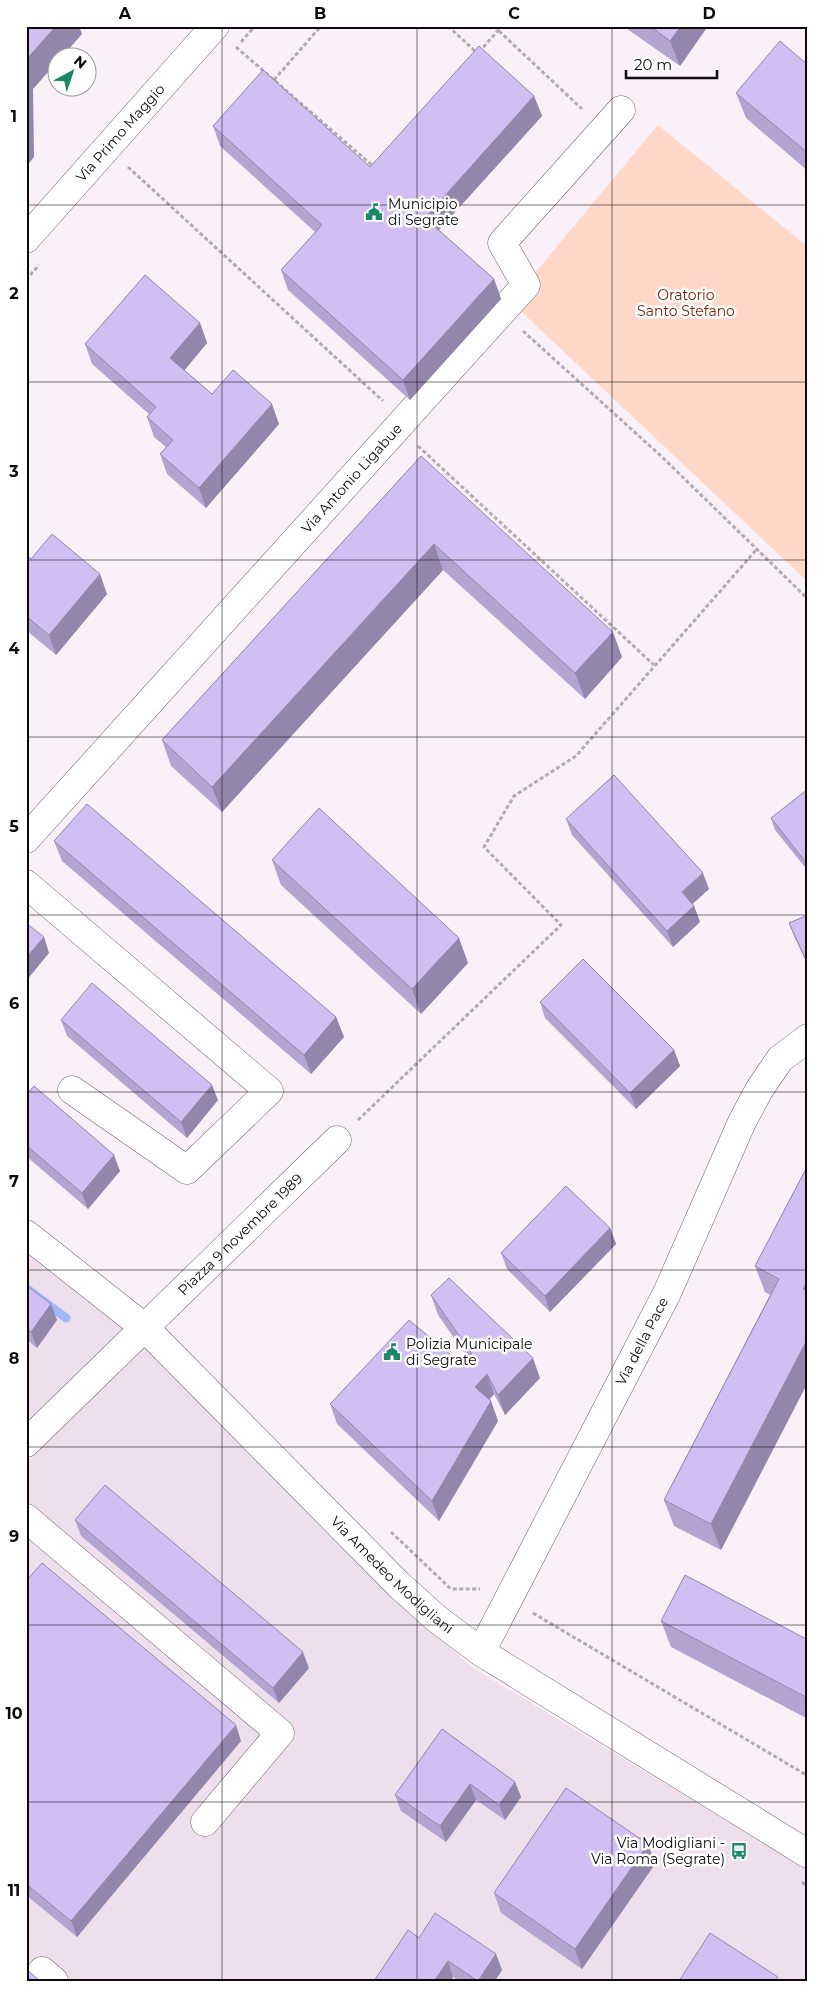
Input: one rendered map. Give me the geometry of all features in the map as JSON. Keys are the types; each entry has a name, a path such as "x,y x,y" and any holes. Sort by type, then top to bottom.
{"street":[{"name":"Via Primo Maggio","path":"26,239 215,27"},
{"name":"Via Antonio Ligabue","path":"26,839 526,286 502,243 613,120"},
{"path":"26,884 269,1090 187,1170 72,1090"},
{"name":"Via della Pace","path":"480,1652 667,1293 746,1114 780,1060 808,1038"},
{"name":"Piazza 9 novembre 1989","path":"26,1444 337,1140"},
{"name":"Via Amedeo Modigliani","path":"26,1234 145,1328 398,1584 436,1619 480,1652 808,1854"},
{"path":"26,1518 280,1733 205,1822"}],"path":[{"path":"274,80 321,26"},
{"path":"448,26 477,54"},
{"path":"471,61 502,26"},
{"path":"215,27 374,168 380,161"},
{"path":"498,31 613,120"},
{"path":"107,148 376,394"},
{"path":"502,312 661,456 808,599"},
{"path":"398,427 654,664"},
{"path":"337,1140 561,925 484,847 514,796 576,756 654,664 757,549"},
{"path":"387,1528 451,1589 487,1589 808,1776"}],"shaded area":[{"path":"26,1245 131,1329 387,1590 473,1668 808,1870 808,1981 26,1981"}],"green space":[{"name":"Oratorio Santo Stefano","path":"658,125 808,247 808,582 511,302"}],"building":[{"path":"26,26 56,26 26,60"},
{"path":"650,26 681,26 670,41"},
{"path":"780,41 808,65 808,153 736,93"},
{"name":"Municipio di Segrate","path":"479,46 534,96 425,218 494,279 403,380 281,270 322,225 213,126 263,70 370,167"},
{"path":"145,275 200,323 170,358 212,394 233,370 272,404 199,488 160,454 173,440 147,417 156,407 85,344"},
{"path":"421,456 613,632 575,673 434,544 212,787 162,740"},
{"path":"52,534 100,574 49,635 26,616 26,555 31,559"},
{"path":"614,775 703,873 682,892 694,906 667,931 566,819"},
{"path":"808,789 808,865 771,818"},
{"path":"87,804 336,1017 304,1055 54,841"},
{"path":"319,808 459,938 412,989 272,860"},
{"path":"808,915 808,964 789,923"},
{"path":"26,923 44,937 26,958"},
{"path":"583,959 674,1050 630,1093 540,1002"},
{"path":"92,983 212,1085 181,1122 61,1020"},
{"path":"34,1086 114,1155 82,1193 26,1145 26,1095"},
{"path":"808,1165 808,1280 803,1289 808,1292 808,1338 711,1524 664,1500 779,1279 755,1266"},
{"path":"566,1186 610,1228 545,1296 501,1253"},
{"path":"449,1278 533,1358 498,1395 487,1374 475,1387 491,1401 432,1501 330,1404 409,1320 463,1365 472,1354 431,1295"},
{"path":"26,1285 51,1304 31,1332 26,1328"},
{"path":"105,1485 303,1652 273,1688 75,1520"},
{"path":"42,1563 236,1725 71,1921 26,1884 26,1581"},
{"path":"685,1575 808,1640 808,1698 661,1621"},
{"path":"442,1729 515,1782 499,1805 470,1784 440,1826 395,1795"},
{"path":"566,1788 648,1844 575,1949 494,1893"},
{"path":"435,1913 496,1954 478,1981 448,1961 434,1981 374,1981 408,1930 419,1938"},
{"path":"710,1933 778,1977 775,1981 679,1981"},
{"path":"26,1969 40,1981 26,1981"}],"waterway":[{"path":"26,1288 66,1318"}],"place":[{"name":"Municipio di Segrate","path":"374,212"},
{"name":"Polizia Municipale di Segrate","path":"392,1352"},
{"name":"Via Modigliani - Via Roma (Segrate)","path":"739,1851"}]}
